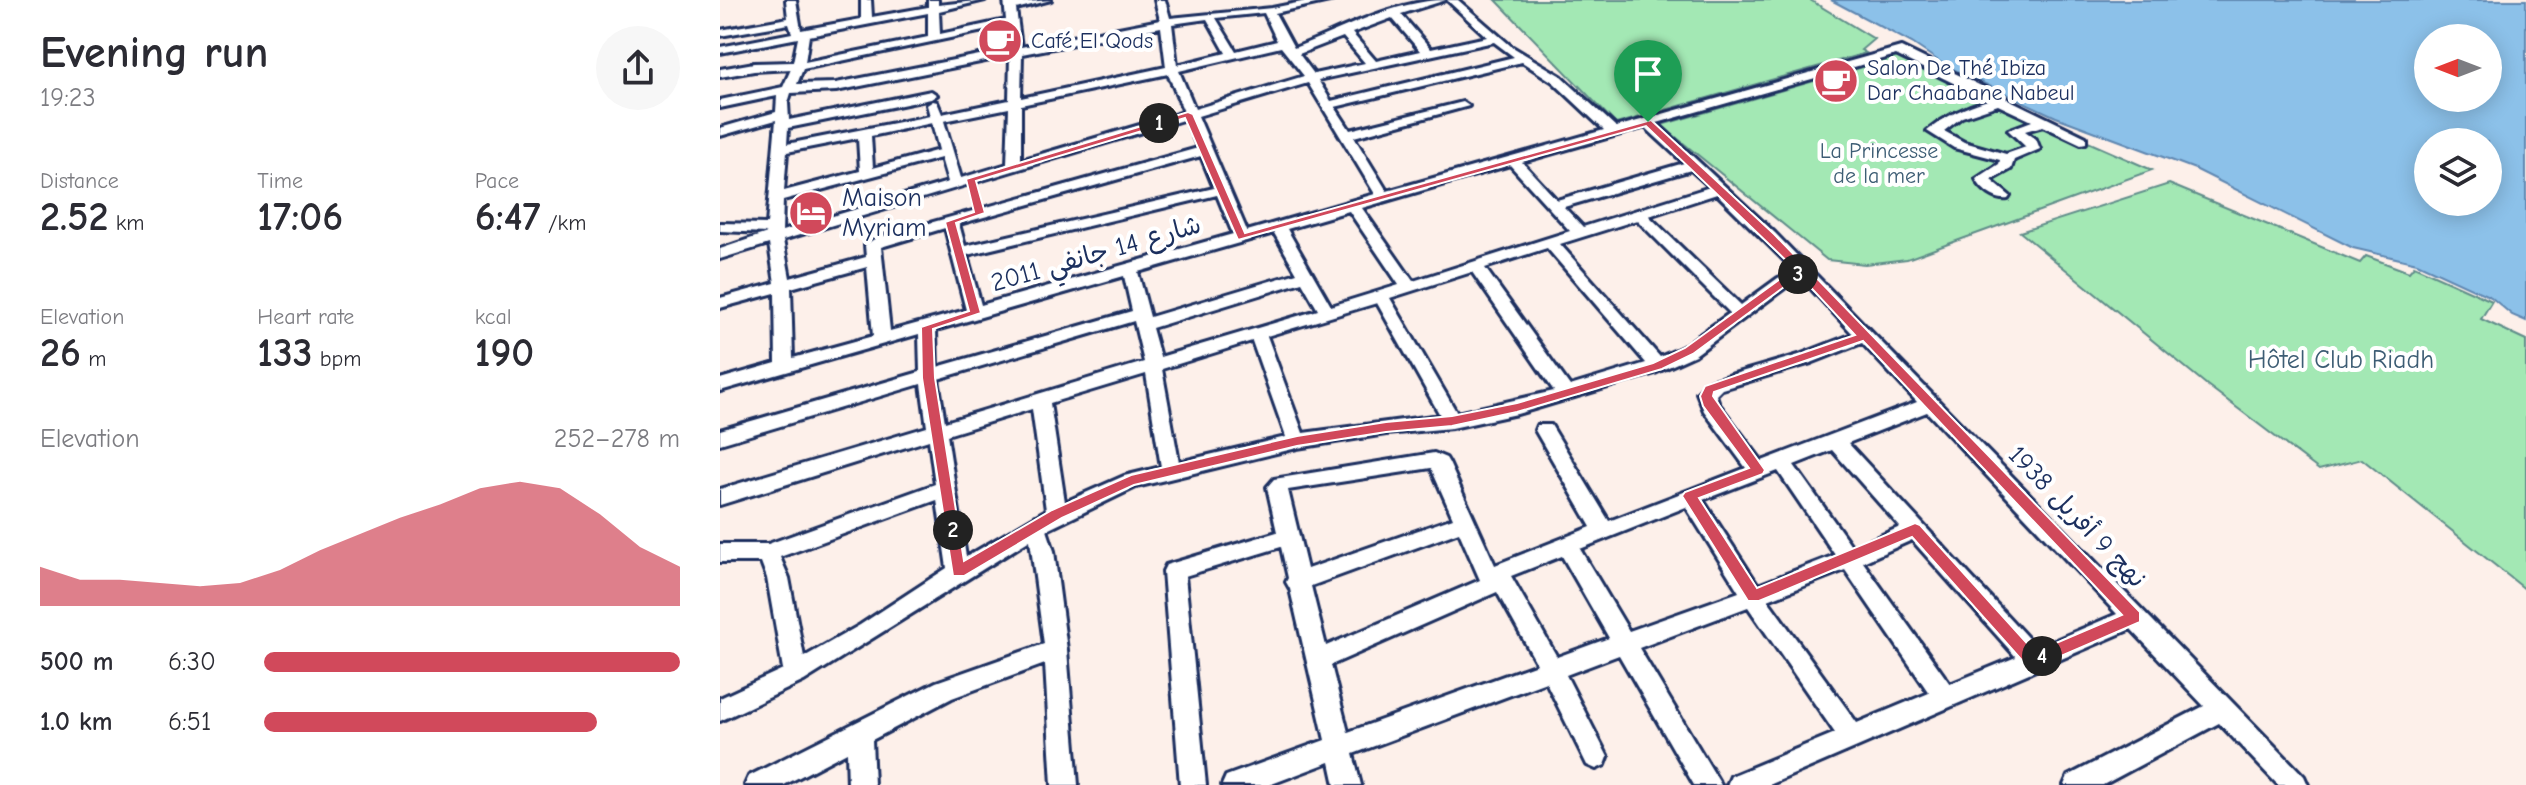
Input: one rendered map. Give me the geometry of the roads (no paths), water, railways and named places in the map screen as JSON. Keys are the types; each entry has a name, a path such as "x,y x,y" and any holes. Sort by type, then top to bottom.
{"street":[{"path":"785,366 783,285 776,233 779,150 782,109 803,48 791,0"},
{"path":"866,0 867,21"},
{"path":"720,50 867,21 934,4 980,0"},
{"path":"1014,166 1016,53 1009,3 1046,0"},
{"path":"1160,0 1172,69 1188,114 1242,237"},
{"path":"720,132 836,87 1248,10 1326,0"},
{"path":"779,150 1119,82 1233,55 1288,48 1346,33 1394,13 1441,0"},
{"path":"1452,0 1522,59 1557,79 1614,132"},
{"path":"934,4 934,39"},
{"path":"1278,7 1288,48 1311,78 1384,197"},
{"path":"1166,25 1234,17 1248,10"},
{"path":"1394,13 1428,53"},
{"path":"720,33 794,20"},
{"path":"1212,20 1233,55"},
{"path":"720,73 754,67 797,66 1012,22"},
{"path":"803,48 841,26"},
{"path":"1346,33 1373,65"},
{"path":"882,339 875,243 951,222 975,196 1014,166 1311,78 1497,38"},
{"name":"شارع 14 جانفي 2011","path":"720,385 1899,51 1996,101"},
{"path":"1328,105 1522,59"},
{"path":"1392,61 1412,85"},
{"path":"925,70 955,183 975,196 1206,150"},
{"path":"1119,82 1177,83"},
{"path":"720,104 782,109 931,95"},
{"path":"2041,123 2015,130 2031,142 2033,149 2007,158 1959,145 1934,131 1947,125 1957,114 1996,101 2081,140"},
{"path":"1346,135 1463,106"},
{"name":"نهج 9 أفريل 1938","path":"1648,122 1810,279 2295,785"},
{"path":"864,132 867,173"},
{"path":"777,197 945,153"},
{"path":"2003,196 1985,184 1983,179 2006,166 2007,158"},
{"path":"1513,160 1581,234"},
{"path":"1555,205 1692,165"},
{"path":"720,254 776,233 955,183"},
{"path":"720,497 1258,334 1719,189"},
{"path":"960,252 1222,190"},
{"path":"1353,206 1409,287"},
{"path":"1640,215 1740,313"},
{"path":"951,222 975,313"},
{"path":"720,227 776,233"},
{"path":"1278,227 1327,312"},
{"path":"1551,243 1658,366"},
{"path":"720,303 874,260"},
{"path":"1475,266 1565,393"},
{"path":"1130,270 1153,365 1171,471"},
{"path":"720,437 1305,276"},
{"path":"720,710 796,674 903,610 958,572 1040,538 1057,514 1131,481 1297,441 1386,427 1452,421 1517,408 1658,366 1689,351 1784,281 1810,279"},
{"path":"1381,296 1452,421"},
{"path":"927,327 929,378 958,572"},
{"path":"1258,334 1297,441"},
{"path":"1758,470 1710,406 1706,393 1716,385 1794,363 1863,336"},
{"path":"1040,398 1057,514"},
{"path":"1318,660 1603,529 1929,404"},
{"path":"1544,430 1603,529"},
{"path":"1834,440 2033,660"},
{"path":"1348,785 1297,582 1279,485 1434,460 1439,463 1464,522 1551,668 1596,757"},
{"path":"1781,461 1945,696"},
{"path":"720,553 768,553 947,488"},
{"path":"1690,496 1753,596 1852,737"},
{"path":"1297,582 1464,522"},
{"path":"1235,785 1753,596 1849,559 1915,529"},
{"path":"1193,785 1174,571 1287,537"},
{"path":"1040,538 1056,650 1065,785"},
{"path":"1566,545 1708,785"},
{"path":"768,553 778,578 796,674"},
{"path":"1740,785 2135,617"},
{"path":"758,785 944,690 1056,650"},
{"path":"2077,785 2109,778 2222,709"},
{"path":"859,733 861,785"}],"water":[{"path":"1831,0 2526,0 2526,321 2512,315 2491,297 2417,263 2353,248 2195,169 2056,117 1946,66 1912,43"}],"place":[{"name":"Café El Qods","path":"1000,41"},
{"name":"Salon De Thé Ibiza Dar Chaabane Nabeul","path":"1836,81"},
{"name":"Maison Myriam","path":"811,213"}],"park label":[{"name":"La Princesse de la mer","path":"1879,164"},
{"name":"Hôtel Club Riadh","path":"2341,360"}]}
